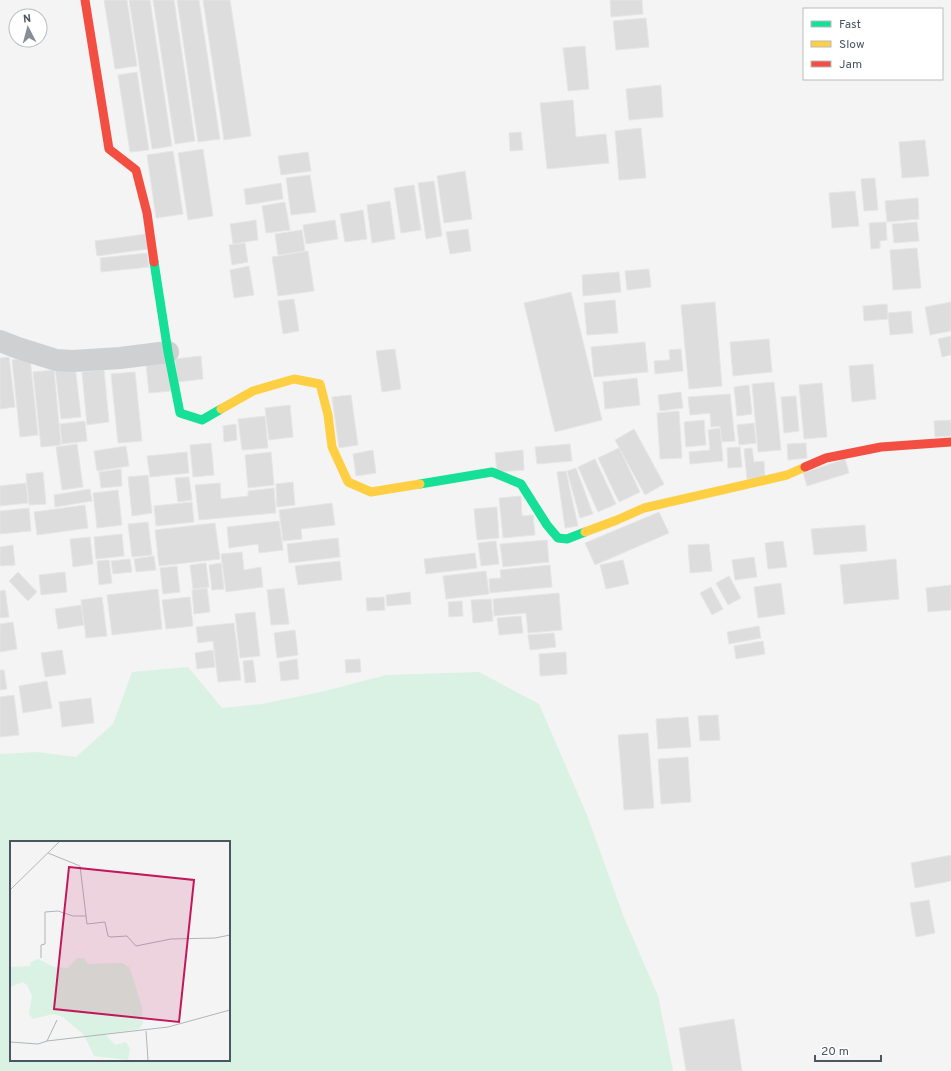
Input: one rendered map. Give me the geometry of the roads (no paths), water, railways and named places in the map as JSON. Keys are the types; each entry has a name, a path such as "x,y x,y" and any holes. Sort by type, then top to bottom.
{"street":[{"path":"85,0 109,149 136,170 147,213 168,352 180,413 202,420 252,391 294,379 320,384 328,415 332,447 348,482 371,492 492,472 521,484 547,525 558,538 567,539 618,520 644,508 787,475 826,458 881,448 951,442"},
{"path":"0,341 56,360 72,361 120,358 168,352"}]}
